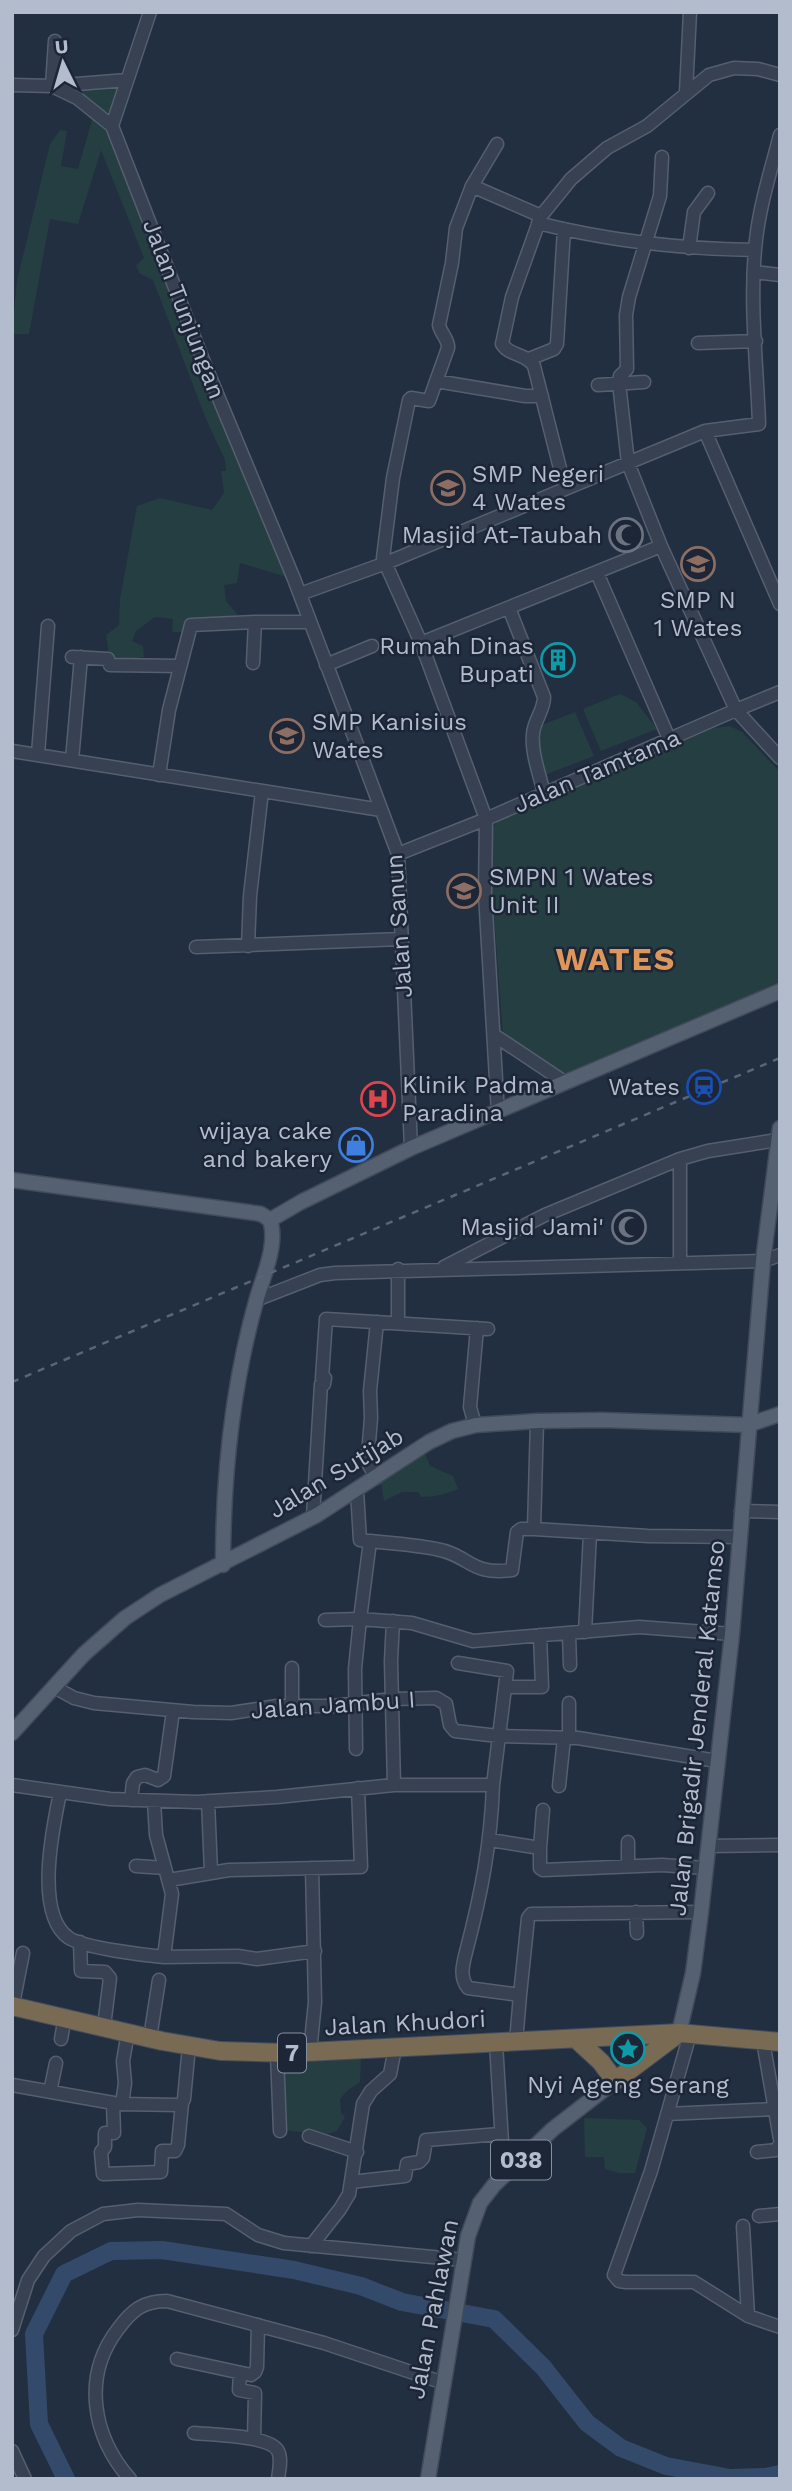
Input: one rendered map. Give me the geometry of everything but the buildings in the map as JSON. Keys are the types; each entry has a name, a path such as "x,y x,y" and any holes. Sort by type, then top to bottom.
{"highway":[{"name":"Jalan Khudori","path":"12,2007 189,2046 220,2051 277,2054 685,2033"},
{"name":"7","path":"685,2033 772,2042"},
{"name":"Jalan Pahlawan","path":"615,2081 685,2033"},
{"path":"576,2039 601,2062 615,2081"}],"main road":[{"path":"270,1220 411,1148 780,991"},
{"name":"Jalan Brigadir Jenderal Katamso","path":"685,2033 732,1634 763,1261 778,1134"},
{"path":"12,1180 261,1214 270,1220 274,1230 230,1420 223,1565"},
{"path":"748,1425 780,1414"},
{"name":"Jalan Sutijab","path":"12,1733 84,1654 125,1618 160,1595 313,1517 429,1442 452,1431 475,1425 537,1421 602,1420 748,1425"},
{"name":"Jalan Pahlawan","path":"428,2479 464,2262 471,2225 480,2203 503,2176 553,2129 615,2081"}],"street":[{"path":"52,86 77,98 112,126 150,12"},
{"path":"686,92 690,12"},
{"path":"52,86 55,41"},
{"path":"565,488 534,366 529,359 507,351 502,339 512,296 540,219 571,179 607,148 647,126 709,75 723,70 758,69 780,75"},
{"path":"12,85 52,86 127,80"},
{"name":"Jalan Tunjungan","path":"112,126 205,365 300,594"},
{"path":"300,594 386,564 705,431 759,424 755,250 765,187 777,158 780,135"},
{"path":"498,144 472,186 456,228 452,263 439,325 449,346 429,401 409,400 383,553 421,642 485,819 485,894 498,1113"},
{"path":"662,157 660,195 629,298 626,325 627,369 619,378 628,463 661,546 736,710 780,758"},
{"path":"472,186 564,229 689,248 755,250"},
{"path":"689,248 694,212 708,193"},
{"path":"529,359 554,349 557,344 564,229"},
{"path":"754,272 780,275"},
{"path":"698,343 756,341"},
{"path":"436,381 525,396 542,396"},
{"path":"598,385 644,382"},
{"path":"705,431 780,604"},
{"path":"421,642 661,546"},
{"path":"597,573 670,741"},
{"name":"Jalan Sanun","path":"300,594 398,854 411,1148"},
{"path":"509,608 544,697 544,707 533,734 533,747 544,794"},
{"path":"253,663 256,622"},
{"path":"159,775 169,709 192,624 310,622"},
{"path":"38,754 48,626"},
{"path":"326,665 372,646"},
{"path":"72,760 76,657 108,659 110,666 180,666"},
{"name":"Jalan Tamtama","path":"398,854 670,741 780,692"},
{"path":"12,751 381,810"},
{"path":"248,946 250,896 262,791"},
{"path":"196,947 401,939"},
{"path":"494,1035 566,1083"},
{"path":"440,1269 545,1215 680,1159 778,1134"},
{"path":"680,1159 680,1262"},
{"path":"256,1300 320,1275 398,1269 552,1268 763,1261 780,1255"},
{"path":"398,1269 398,1323"},
{"path":"313,1517 321,1384 324,1384 325,1378 326,1319 482,1329 470,1407 475,1425"},
{"path":"376,1478 369,1465 368,1455 370,1391 377,1322"},
{"path":"534,1529 537,1421"},
{"path":"357,1490 360,1540 438,1549 453,1553 479,1569 497,1572 513,1569 519,1530 740,1537"},
{"path":"741,1511 780,1512"},
{"path":"585,1632 590,1533"},
{"path":"356,1749 355,1669 370,1541"},
{"path":"325,1620 393,1620 473,1641 647,1627 732,1634"},
{"path":"393,1620 394,1785"},
{"path":"569,1634 569,1665"},
{"path":"506,1687 542,1687 540,1636"},
{"path":"458,1663 505,1669 507,1672 492,1785 490,1840 482,1890 464,1959 462,1978 468,1988 520,1995"},
{"path":"292,1668 292,1707"},
{"name":"Jalan Jambu I","path":"54,1687 74,1698 94,1703 173,1711 230,1713 277,1706 436,1698 446,1704 451,1728 455,1731 498,1736 566,1738 718,1761"},
{"path":"559,1786 569,1703"},
{"path":"131,1800 135,1778 145,1775 158,1780 164,1776 173,1711"},
{"path":"12,1785 131,1800 208,1801 394,1785 492,1785"},
{"path":"136,1866 167,1874 362,1866 358,1788"},
{"path":"60,1793 48,1854 48,1879 55,1918 69,1938 136,1954 164,1957 238,1956 262,1959 315,1951"},
{"path":"154,1801 156,1835 167,1874 171,1904 164,1957"},
{"path":"208,1801 211,1872"},
{"path":"543,1810 541,1870 662,1864 706,1868"},
{"path":"490,1840 540,1848"},
{"path":"628,1842 628,1866"},
{"path":"708,1846 780,1845"},
{"path":"310,2052 315,2001 312,1868"},
{"path":"636,1912 637,1933"},
{"path":"516,2042 527,1917 701,1912"},
{"path":"80,1942 81,1970 84,1973 105,1972 110,1978 104,2026"},
{"path":"12,2007 23,1954"},
{"path":"150,2038 159,1980"},
{"path":"61,2039 65,2017"},
{"path":"128,2032 123,2061 125,2083 118,2104 114,2133 105,2133 98,2177 160,2172 162,2151 175,2151 178,2145 189,2046"},
{"path":"685,2033 651,2171 614,2271 615,2278 626,2282 694,2282 748,2316 780,2326"},
{"path":"757,2152 776,2150 780,2142 777,2131 772,2042"},
{"path":"496,2043 503,2176"},
{"path":"310,2246 349,2194 366,2097 390,2074 396,2048"},
{"path":"277,2054 280,2131"},
{"path":"50,2092 56,2063"},
{"path":"12,2085 118,2104 158,2106 182,2103"},
{"path":"667,2114 776,2102"},
{"path":"351,2182 405,2176 407,2164 419,2162 423,2158 426,2140 500,2134"},
{"path":"309,2136 357,2152"},
{"path":"12,2330 28,2280 44,2256 71,2231 103,2214 138,2210 226,2214 258,2235 284,2243 464,2262"},
{"path":"759,2216 780,2214"},
{"path":"743,2226 748,2316"},
{"path":"130,2479 105,2442 94,2391 98,2363 107,2342 127,2317 143,2303 167,2301 258,2325 324,2343 444,2383"},
{"path":"177,2359 251,2375 255,2372 258,2325"},
{"path":"240,2374 239,2390 255,2393 254,2439"},
{"path":"194,2434 254,2439 272,2444 278,2449 280,2456 278,2479"},
{"path":"12,2451 25,2479"}],"green space":[{"path":"115,83 119,90 111,112 103,113 68,88"},
{"path":"97,119 112,126 294,579 240,563 237,583 224,585 226,601 238,615 191,621 188,632 172,632 173,619 155,617 136,631 132,641 143,646 144,657 110,661 106,635 119,625 120,599 137,506 160,498 212,510 224,493 221,471 226,471 225,460 206,419 153,280 140,274 136,266 144,258 101,150 78,224 50,219 29,334 12,334 17,281 50,144 60,130 67,131 61,166 78,169 92,120"},
{"path":"620,694 636,702 657,729 601,751 583,709"},
{"path":"575,712 594,756 542,776 539,750 542,725"},
{"path":"730,726 742,732 780,772 780,983 566,1074 503,1035 488,837 498,819 714,728"},
{"path":"425,1453 430,1466 453,1476 458,1489 426,1497 421,1497 418,1492 402,1492 384,1501 381,1482"},
{"path":"361,2055 360,2082 340,2099 341,2113 345,2117 337,2131 325,2135 283,2130 278,2059"},
{"path":"584,2118 639,2120 647,2128 635,2173 619,2173 605,2169 604,2157 585,2157"}],"waterway":[{"path":"66,2479 39,2424 34,2334 64,2274 111,2251 162,2250 294,2270 361,2286 402,2302 494,2319 543,2367 587,2423 621,2448 666,2466 730,2478 780,2474"}],"railway":[{"path":"12,1382 780,1058"}],"place":[{"name":"SMP Negeri 4 Wates","path":"448,488"},
{"name":"Masjid At-Taubah","path":"626,535"},
{"name":"SMP N 1 Wates","path":"698,564"},
{"name":"Rumah Dinas Bupati","path":"558,660"},
{"name":"SMP Kanisius Wates","path":"287,736"},
{"name":"SMPN 1 Wates Unit II","path":"464,891"},
{"name":"Wates","path":"704,1087"},
{"name":"Klinik Padma Paradina","path":"378,1099"},
{"name":"wijaya cake and bakery","path":"356,1145"},
{"name":"Masjid Jami'","path":"629,1227"},
{"name":"Nyi Ageng Serang","path":"628,2049"}],"district":[{"name":"WATES","path":"616,959"}]}
